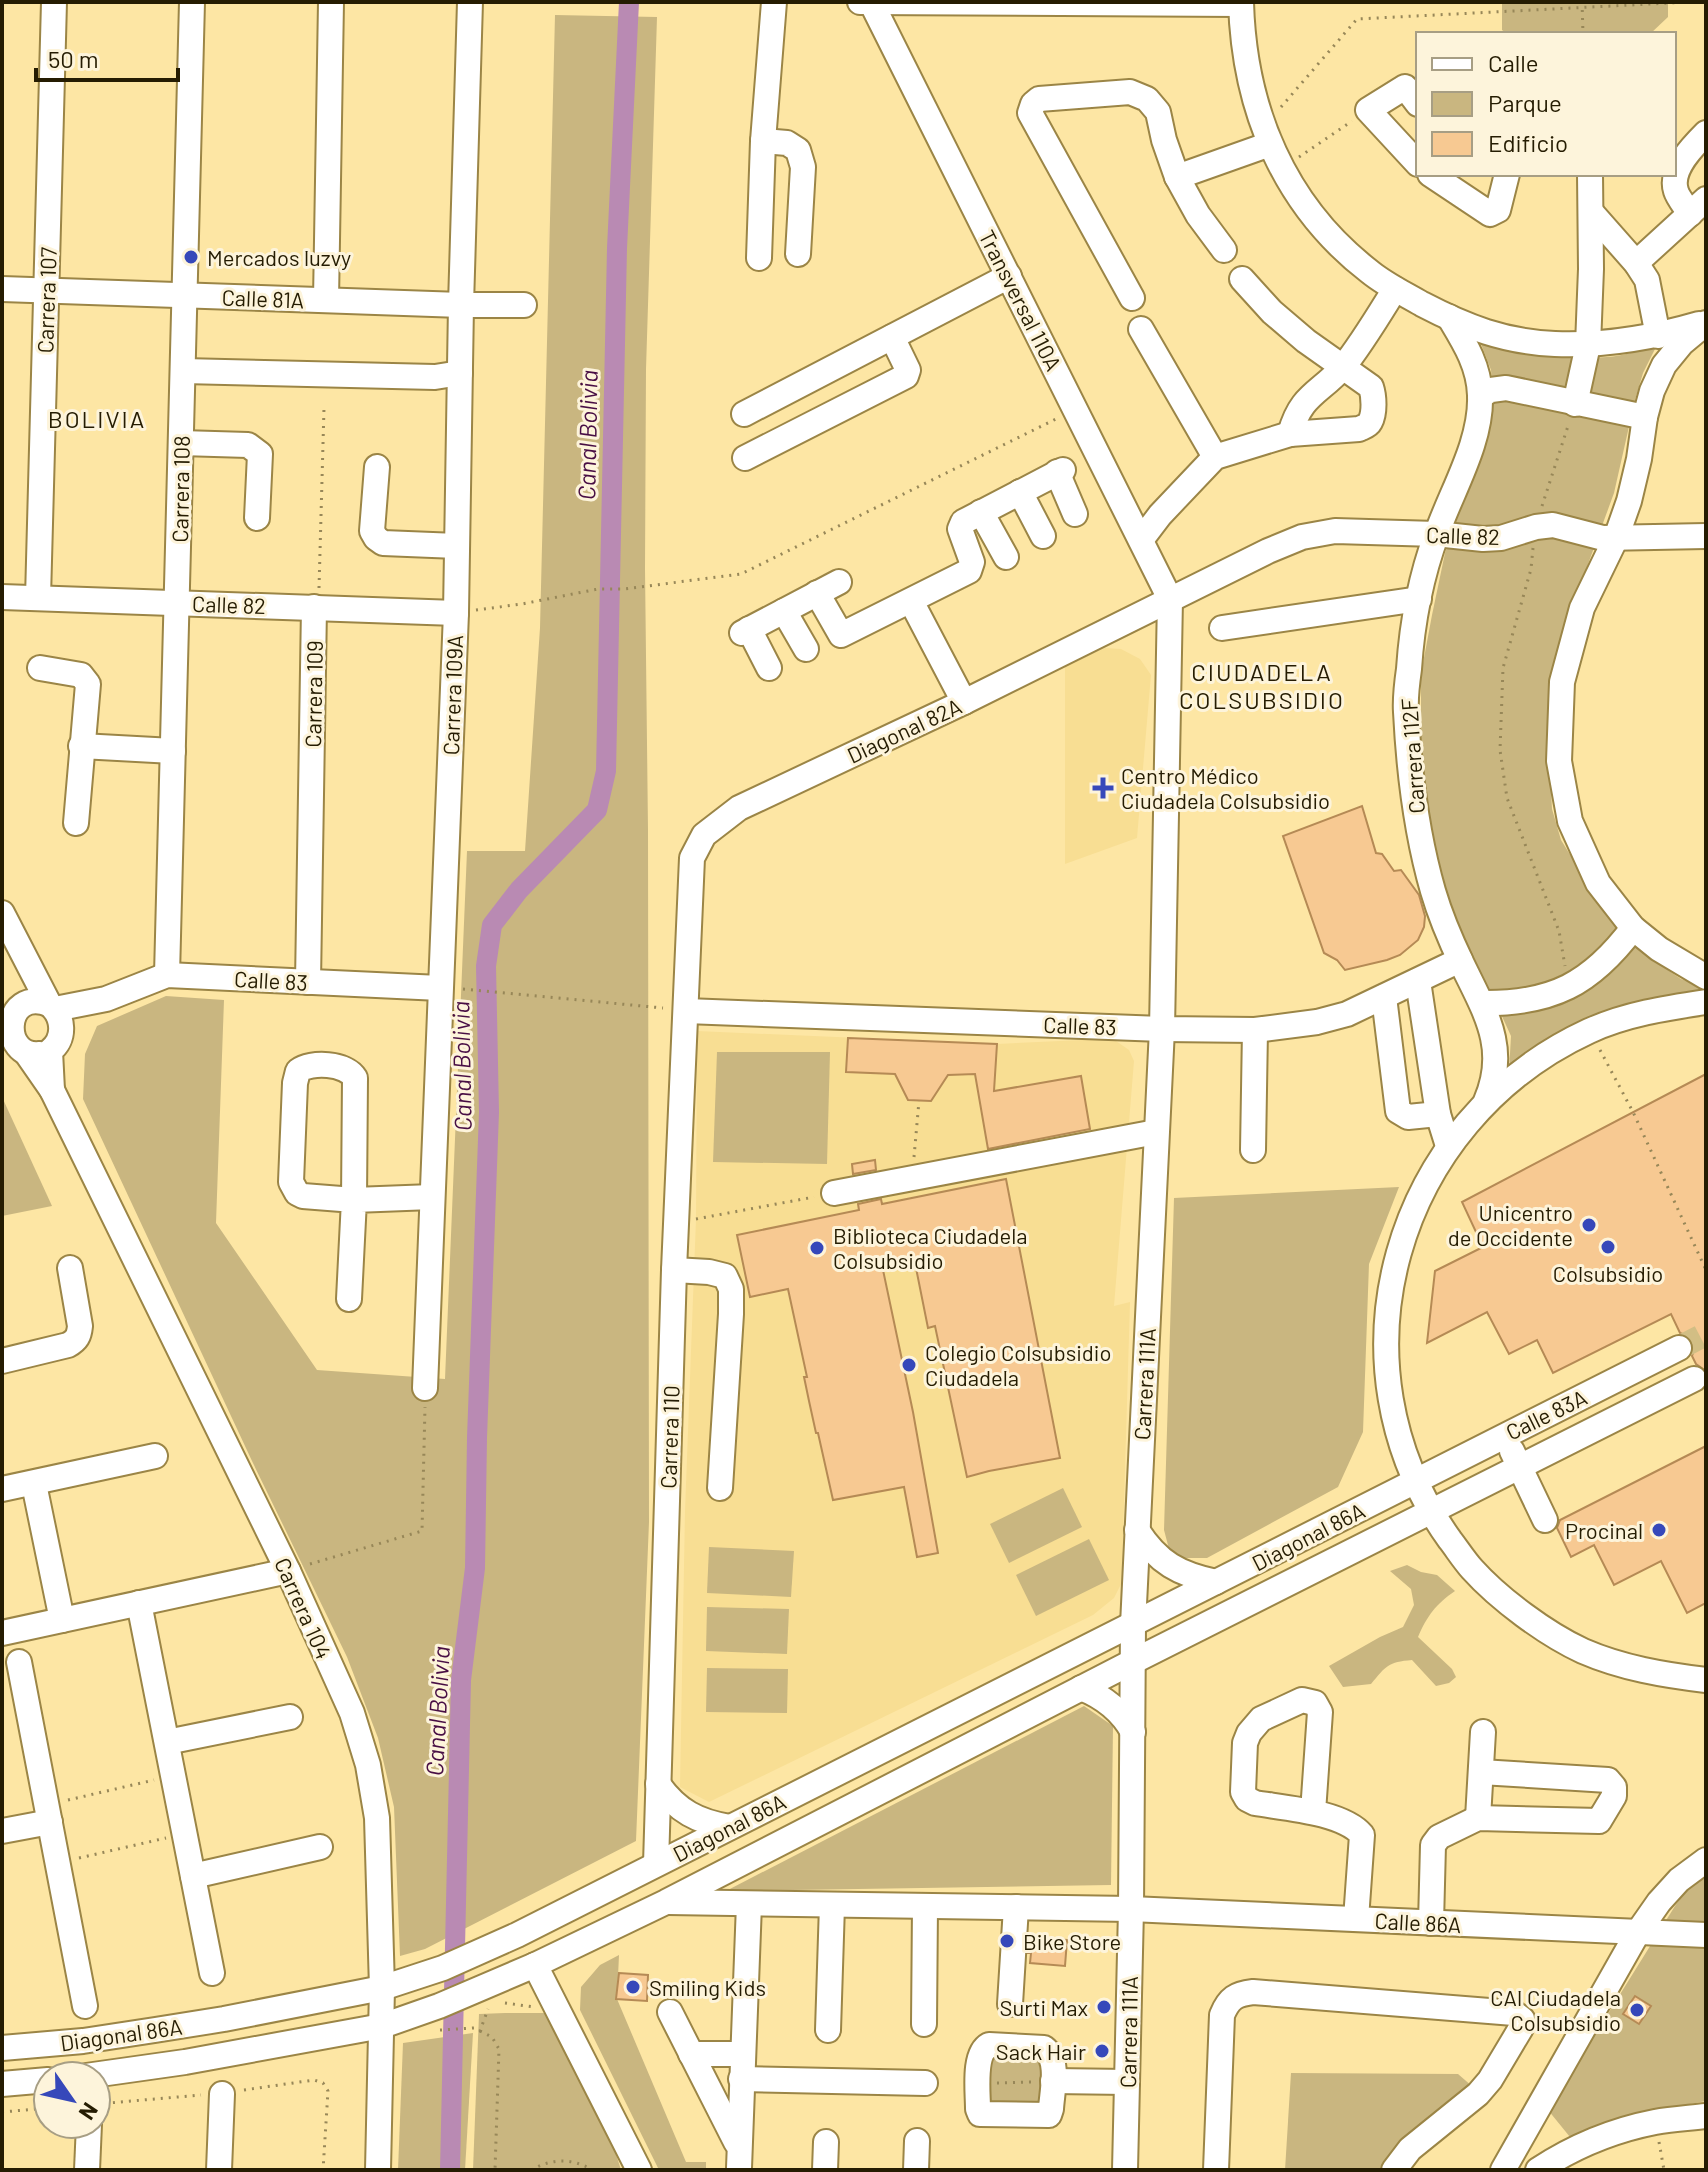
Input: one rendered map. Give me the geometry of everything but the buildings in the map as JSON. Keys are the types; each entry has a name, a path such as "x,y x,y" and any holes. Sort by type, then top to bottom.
{"street":[{"name":"Carrera 107","path":"38,598 54,2"},
{"name":"Carrera 108","path":"167,975 192,2"},
{"path":"326,300 331,2"},
{"name":"Carrera 109A","path":"425,1388 456,613 470,2"},
{"path":"759,258 763,141 774,2"},
{"path":"860,2 1241,3 1243,46 1250,88 1266,136 1306,206 1335,241 1370,272 1449,317 1482,332 1517,340 1588,345 1623,342 1706,322"},
{"name":"Transversal 110A","path":"871,2 1170,599"},
{"path":"1416,101 1405,87 1368,110 1416,162"},
{"path":"1132,298 1030,113 1039,99 1130,92 1147,99 1158,112 1177,177 1198,215 1224,250"},
{"path":"1636,263 1698,207 1675,189 1677,173 1687,154 1706,133"},
{"path":"1177,177 1266,136"},
{"path":"763,141 787,143 798,150 803,167 798,254"},
{"path":"1433,176 1490,214"},
{"path":"1489,176 1490,214"},
{"path":"1490,214 1498,210 1506,176"},
{"path":"1575,404 1588,345 1590,176"},
{"path":"1591,212 1647,280 1658,336"},
{"path":"744,414 1009,276"},
{"path":"1141,540 1160,515 1215,457 1290,434 1359,429 1371,421 1371,387 1306,341 1272,312 1242,279"},
{"name":"Calle 81A","path":"2,289 524,305"},
{"path":"1290,434 1304,401 1342,367 1395,289"},
{"name":"Carrera 112F","path":"1449,317 1477,369 1480,396 1477,425 1463,470 1436,534 1419,599 1411,638 1406,707 1409,770 1426,865 1434,895 1460,960 1482,1003 1494,1038 1494,1082 1486,1101"},
{"path":"1706,322 1682,343 1664,365 1652,391 1629,501 1616,538 1582,608 1562,682 1559,761 1570,821 1598,883 1633,928 1659,949 1706,977"},
{"path":"1141,329 1215,457"},
{"path":"745,458 906,376 908,370 892,337"},
{"path":"183,371 435,377 460,373"},
{"path":"1480,396 1491,390 1506,388 1645,417"},
{"path":"181,443 248,445 254,448 260,454 257,518"},
{"path":"377,467 372,531 376,538 383,543 457,546"},
{"path":"817,593 841,635 969,571 972,562 961,525 1060,471 1075,514"},
{"path":"1020,492 1043,536"},
{"path":"981,512 1006,557"},
{"name":"Calle 82","path":"1268,551 1302,537 1335,531 1436,534 1483,539 1501,538 1553,525 1590,536 1616,538 1706,536"},
{"name":"Diagonal 82A","path":"686,1011 692,858 704,835 739,808 964,702 1268,551"},
{"path":"769,668 746,631 839,582"},
{"name":"Calle 82","path":"2,597 456,613"},
{"name":"Carrera 111A","path":"1125,2170 1133,1625 1162,1029 1170,599"},
{"path":"1222,628 1419,599"},
{"path":"911,601 964,702"},
{"name":"Carrera 109","path":"308,982 314,607"},
{"path":"784,611 806,649"},
{"path":"40,668 81,675 88,684 76,823"},
{"path":"81,746 173,751"},
{"name":"Carrera 104","path":"2,913 61,1024 61,1033 20,1038 52,1090 288,1571 352,1713 368,1765 377,1818 382,1988 378,2170"},
{"path":"1482,1003 1511,1003 1541,998 1568,987 1593,971 1615,951 1633,928"},
{"name":"Calle 83","path":"686,1011 1255,1030 1317,1022 1347,1014 1460,960"},
{"name":"Calle 83","path":"106,999 52,1007 33,1001 25,1003 17,1007 20,1038 167,975 440,988"},
{"path":"1418,981 1438,1114 1448,1146"},
{"path":"1384,997 1398,1111 1408,1117 1438,1114"},
{"path":"1706,1002 1647,1011 1590,1030 1535,1061 1486,1101 1448,1146 1418,1197 1398,1252 1387,1310 1386,1368 1396,1426 1415,1481 1430,1512 1471,1568 1523,1615 1582,1651 1649,1673 1706,1680"},
{"name":"Carrera 110","path":"656,1864 674,1270 686,1011"},
{"path":"1253,1150 1255,1030"},
{"path":"349,1299 354,1200 355,1078 344,1069 311,1065 298,1071 293,1189 303,1196 354,1200 432,1197"},
{"path":"834,1193 1156,1132"},
{"path":"2,1361 68,1345 79,1336 70,1268"},
{"path":"674,1270 725,1276 731,1289 720,1488"},
{"name":"Calle 83A","path":"1415,1481 1677,1349 1692,1379 1430,1512"},
{"path":"1505,1434 1545,1520"},
{"path":"2,1489 155,1456"},
{"name":"Diagonal 86A","path":"2,2048 83,2041 155,2030 382,1988 443,1968 491,1947 1415,1481"},
{"path":"34,1484 62,1620"},
{"name":"Diagonal 86A","path":"112,2073 440,2018 535,1965 666,1902 1430,1512"},
{"path":"1137,1530 1151,1550 1170,1566 1192,1577 1216,1582"},
{"path":"2,1633 288,1571"},
{"path":"139,1603 212,1973"},
{"path":"19,1662 85,2006"},
{"path":"1081,1688 1097,1694 1118,1710 1133,1732"},
{"path":"1313,1812 1320,1712 1315,1703 1302,1700 1261,1719 1249,1733 1245,1743 1243,1792 1247,1799 1255,1803 1313,1812 1354,1826 1362,1835 1356,1919"},
{"path":"167,1742 290,1717"},
{"path":"1478,1818 1483,1732"},
{"path":"1431,1923 1433,1845 1439,1837 1478,1818 1599,1821 1614,1796 1614,1787 1608,1780 1481,1772"},
{"path":"658,1784 671,1801 688,1815 730,1827"},
{"path":"2,1831 48,1813"},
{"path":"193,1876 320,1847"},
{"path":"1503,2170 1638,1932 1679,1880 1706,1860"},
{"name":"Diagonal 86A","path":"666,1902 1131,1909"},
{"path":"670,2012 738,2157 749,1904"},
{"path":"828,2030 832,1905"},
{"path":"924,2024 925,1906"},
{"path":"1010,2004 1016,1907"},
{"name":"Calle 86A","path":"1131,1909 1706,1935"},
{"path":"535,1965 639,2170"},
{"path":"1216,2170 1222,2015 1227,2002 1237,1994 1253,1992 1514,2013 1522,2019 1521,2028 1490,2080 1478,2094 1410,2149 1394,2170"},
{"path":"691,2054 742,2054"},
{"path":"741,2079 925,2083"},
{"name":"Diagonal 86A","path":"2,2084 32,2081"},
{"path":"1053,2081 1127,2082"},
{"path":"219,2170 222,2094"},
{"path":"1538,2170 1556,2158 1604,2136 1654,2122 1706,2116"},
{"path":"87,2170 88,2140"},
{"path":"916,2170 917,2141"},
{"path":"825,2170 826,2142"}],"path":[{"path":"1266,136 1357,19 1582,4 1689,2"},
{"path":"1582,4 1583,32"},
{"path":"1282,168 1368,110"},
{"name":"Carrera 109","path":"314,607 320,584 324,408"},
{"path":"456,613 598,589 624,589 741,574 1076,410"},
{"path":"471,989 686,1011"},
{"path":"912,1179 919,1101"},
{"path":"677,1223 834,1193"},
{"path":"288,1571 422,1531 425,1388"},
{"path":"48,1813 173,1775"},
{"path":"57,1863 185,1834"},
{"path":"480,2031 488,1993"},
{"path":"505,2003 558,2010"},
{"path":"440,2018 492,2037 499,2049 495,2170"},
{"path":"2,2112 32,2109"},
{"path":"1654,2122 1664,2170"},
{"path":"531,2170 562,2160 593,2170"}],"shaded area":[{"name":"Centro Médico Ciudadela Colsubsidio","path":"1105,648 1121,649 1140,659 1151,675 1137,838 1065,864 1065,666"},
{"name":"Colegio Colsubsidio Ciudadela","path":"697,1031 997,1044 1104,1039 1116,1041 1129,1050 1134,1061 1114,1306 1130,1302 1122,1571 1121,1584 1114,1598 1093,1615 709,1802 680,1787 685,1511 696,1219"}],"green space":[{"path":"1502,2 1668,2 1668,17 1652,32 1502,30"},
{"path":"555,15 657,17 646,369 649,1522 636,1841 425,1949 400,1956 394,1807 378,1738 347,1657 83,1099 85,1054 97,1026 166,996 224,1000 216,1223 317,1370 445,1379 467,851 525,851 540,628"},
{"path":"1481,344 1528,354 1575,358 1613,356 1656,347 1643,373 1635,400 1614,493 1561,638 1547,712 1552,809 1561,840 1617,924 1647,956 1681,979 1706,988 1706,995 1622,1006 1593,1016 1537,1046 1509,1071 1511,1036 1472,960 1448,900 1425,811 1421,745 1421,674 1432,615 1445,553 1488,429 1493,396 1491,370"},
{"path":"717,1052 830,1052 827,1164 713,1162"},
{"path":"2,1097 52,1206 2,1216"},
{"path":"1399,1187 1369,1264 1363,1432 1338,1487 1207,1558 1183,1558 1169,1549 1164,1530 1174,1198"},
{"path":"1063,1488 1082,1527 1009,1563 990,1524"},
{"path":"1089,1539 1109,1580 1036,1616 1016,1575"},
{"path":"709,1547 794,1551 791,1597 707,1593"},
{"path":"1407,1565 1437,1575 1455,1591 1433,1611 1418,1637 1452,1669 1456,1677 1449,1683 1436,1686 1412,1660 1388,1666 1371,1684 1343,1687 1329,1666 1403,1627 1414,1605 1411,1589 1390,1571"},
{"path":"707,1607 789,1609 787,1654 706,1651"},
{"path":"707,1668 788,1669 787,1713 706,1712"},
{"path":"1084,1706 1113,1726 1111,1885 726,1891"},
{"path":"1706,1873 1706,2101 1632,2115 1570,2137 1548,2110 1675,1906 1689,1887"},
{"path":"619,1955 617,1999 686,2162 706,2162 706,2170 659,2170 580,2010 581,1987 600,1965"},
{"path":"550,2013 611,2138 621,2170 473,2170 479,2014"},
{"path":"473,2033 465,2170 398,2170 403,2043"},
{"path":"983,2056 1050,2057 1047,2113 980,2112"},
{"path":"1291,2073 1458,2074 1473,2087 1386,2170 1285,2170"}],"waterway":[{"name":"Canal Bolivia","path":"450,2170 461,1680 475,1568 489,1112 486,966 492,925 519,890 597,810 606,771 617,248 629,2"}],"tunnel":[{"path":"1679,1348 1706,1334"}],"place":[{"name":"Mercados luzvy","path":"191,257"},
{"name":"Centro Médico Ciudadela Colsubsidio","path":"1103,788"},
{"name":"Unicentro de Occidente","path":"1589,1225"},
{"name":"Colsubsidio","path":"1608,1247"},
{"name":"Biblioteca Ciudadela Colsubsidio","path":"817,1248"},
{"name":"Colegio Colsubsidio Ciudadela","path":"909,1365"},
{"name":"Procinal","path":"1659,1530"},
{"name":"Bike Store","path":"1007,1941"},
{"name":"Smiling Kids","path":"633,1987"},
{"name":"Surti Max","path":"1104,2007"},
{"name":"CAI Ciudadela Colsubsidio","path":"1637,2010"},
{"name":"Sack Hair","path":"1102,2051"}],"district":[{"name":"BOLIVIA","path":"97,418"},
{"name":"CIUDADELA COLSUBSIDIO","path":"1262,685"}]}
